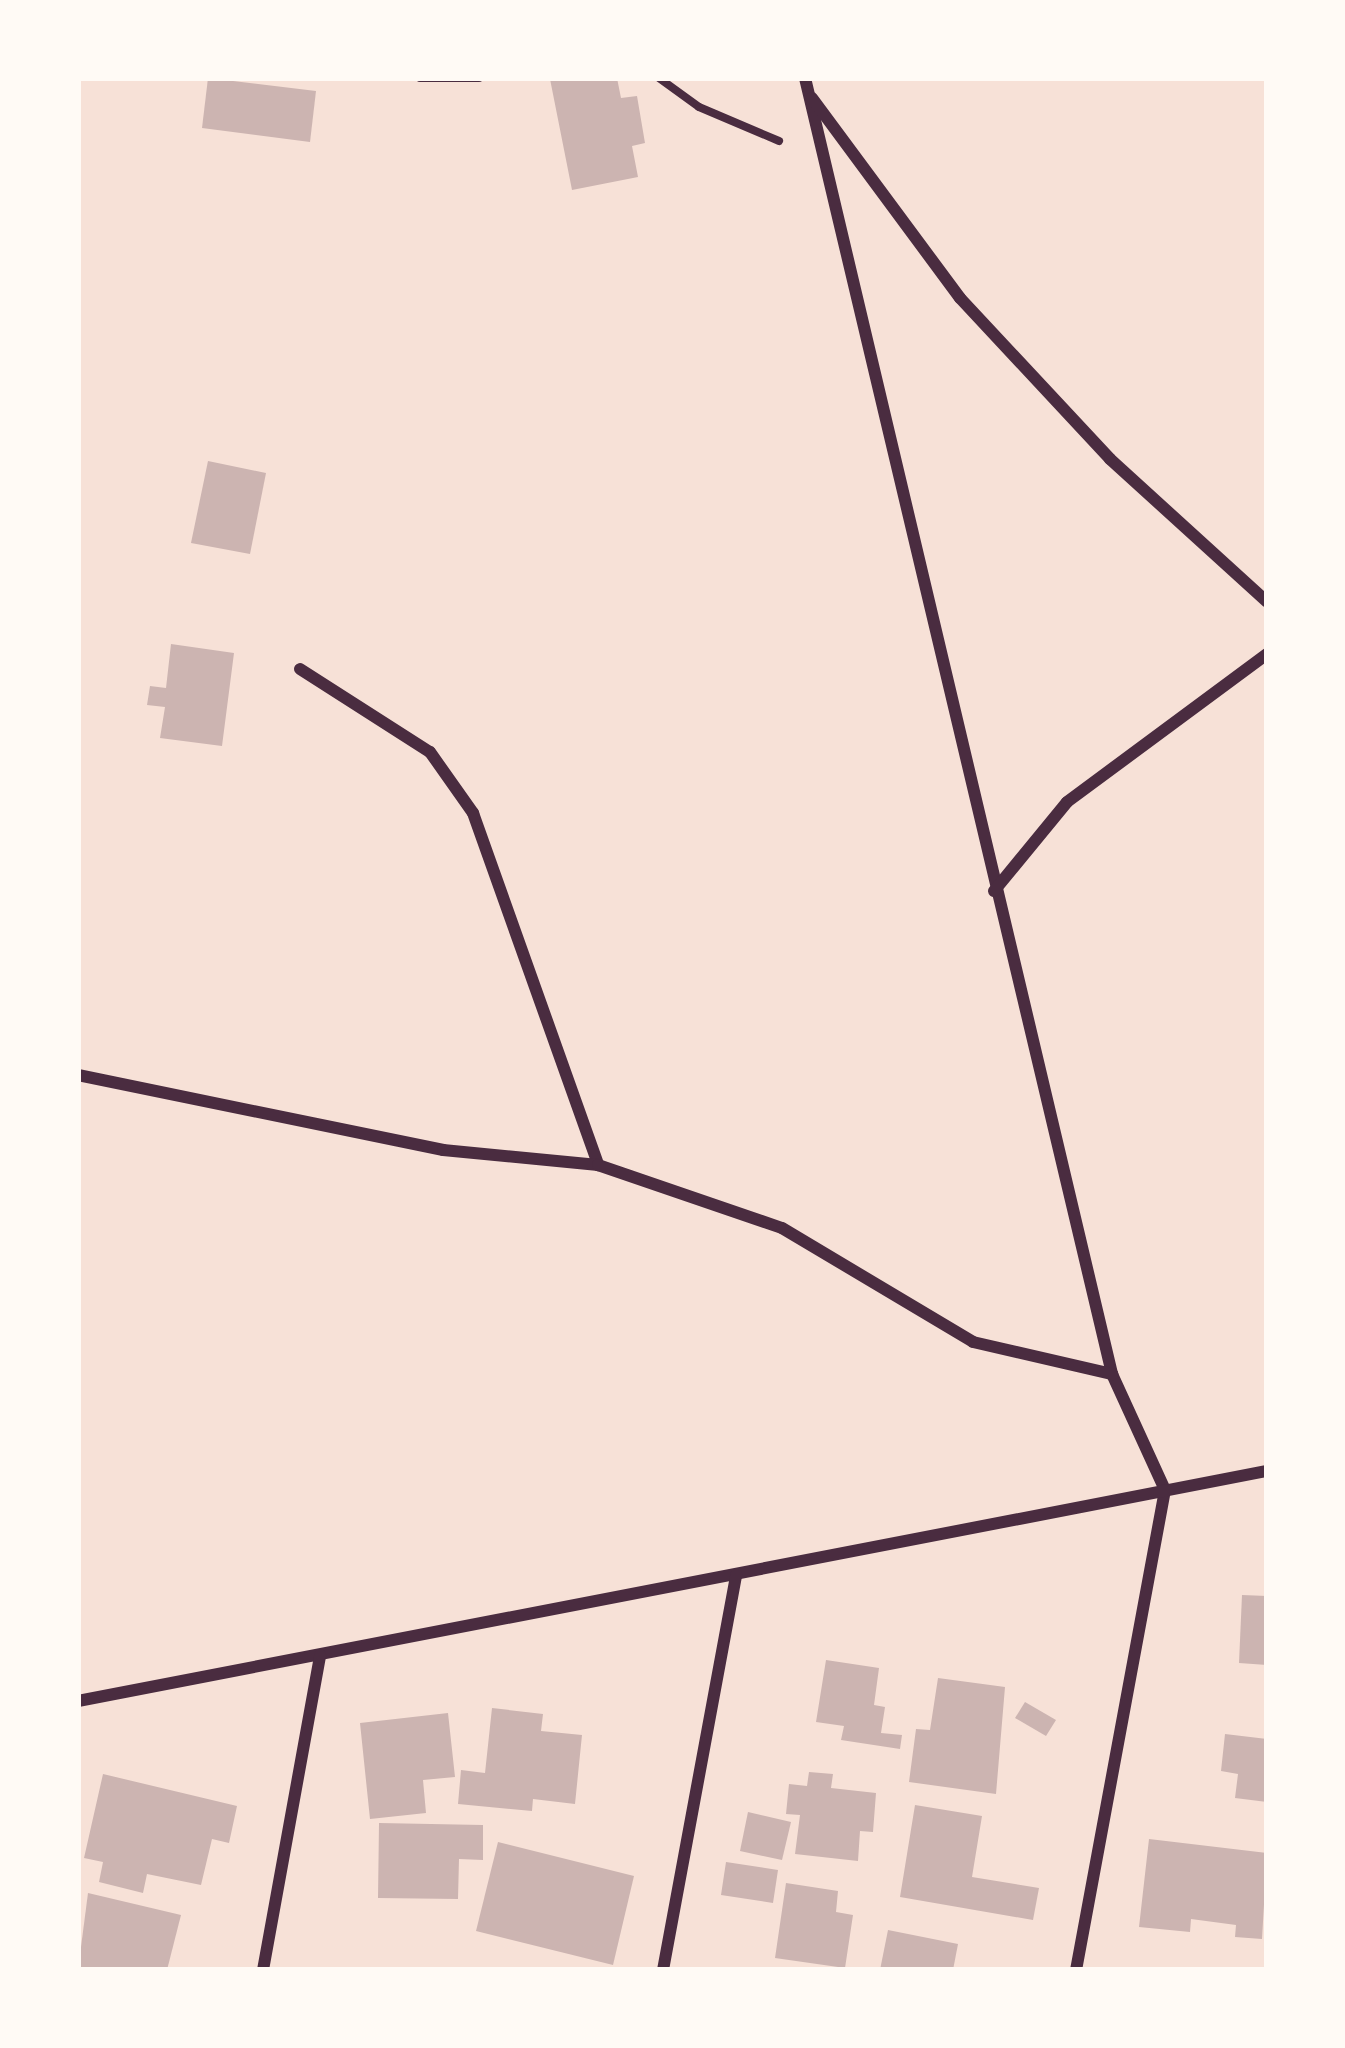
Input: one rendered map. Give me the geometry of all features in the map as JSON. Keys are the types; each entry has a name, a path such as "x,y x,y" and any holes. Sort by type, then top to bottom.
{"street":[{"path":"806,85 1112,1374 1165,1490 1076,1970"},
{"path":"806,85 960,298 1110,459 1267,602"},
{"path":"994,891 1067,802 1267,654"},
{"path":"299,669 430,752 473,813 598,1165"},
{"path":"78,1075 443,1150 598,1165 782,1228 973,1342 1112,1374"},
{"path":"78,1701 1267,1471"},
{"path":"664,1970 736,1575"},
{"path":"263,1970 320,1655"}],"path":[{"path":"419,78 479,78"},
{"path":"659,78 699,107 823,159"}],"building":[{"path":"208,78 316,91 310,142 202,128"},
{"path":"617,78 621,98 637,96 645,143 632,146 638,177 572,190 550,79"},
{"path":"208,461 266,473 250,554 191,543"},
{"path":"171,644 234,653 222,746 160,738 165,707 147,705 150,686 166,688"},
{"path":"1242,1595 1267,1596 1267,1665 1239,1663"},
{"path":"826,1660 879,1668 874,1705 885,1707 881,1733 902,1735 900,1749 841,1740 844,1726 816,1722"},
{"path":"938,1678 1005,1687 996,1794 909,1782 916,1729 930,1730"},
{"path":"1025,1702 1056,1720 1046,1736 1015,1718"},
{"path":"492,1708 543,1714 541,1731 582,1735 575,1804 533,1799 532,1811 458,1804 461,1770 485,1773"},
{"path":"448,1713 455,1777 423,1780 426,1813 370,1819 360,1723"},
{"path":"1225,1734 1267,1739 1267,1802 1235,1798 1238,1774 1221,1771"},
{"path":"809,1772 833,1774 831,1788 876,1793 873,1832 860,1831 858,1861 795,1854 800,1815 786,1814 789,1784 807,1786"},
{"path":"103,1774 237,1806 229,1843 212,1839 201,1885 147,1874 143,1893 99,1882 103,1862 84,1858"},
{"path":"915,1805 982,1816 972,1877 1039,1888 1033,1920 900,1897"},
{"path":"748,1812 791,1822 782,1860 740,1851"},
{"path":"379,1823 483,1825 483,1860 459,1859 458,1899 378,1898"},
{"path":"1149,1839 1267,1853 1262,1939 1235,1937 1236,1925 1191,1919 1190,1932 1139,1927"},
{"path":"498,1842 634,1876 613,1965 476,1931"},
{"path":"726,1862 778,1870 773,1903 721,1895"},
{"path":"786,1883 838,1891 836,1912 853,1915 845,1968 775,1958"},
{"path":"88,1893 181,1915 167,1970 78,1970"},
{"path":"888,1930 958,1944 953,1970 880,1970"}]}
